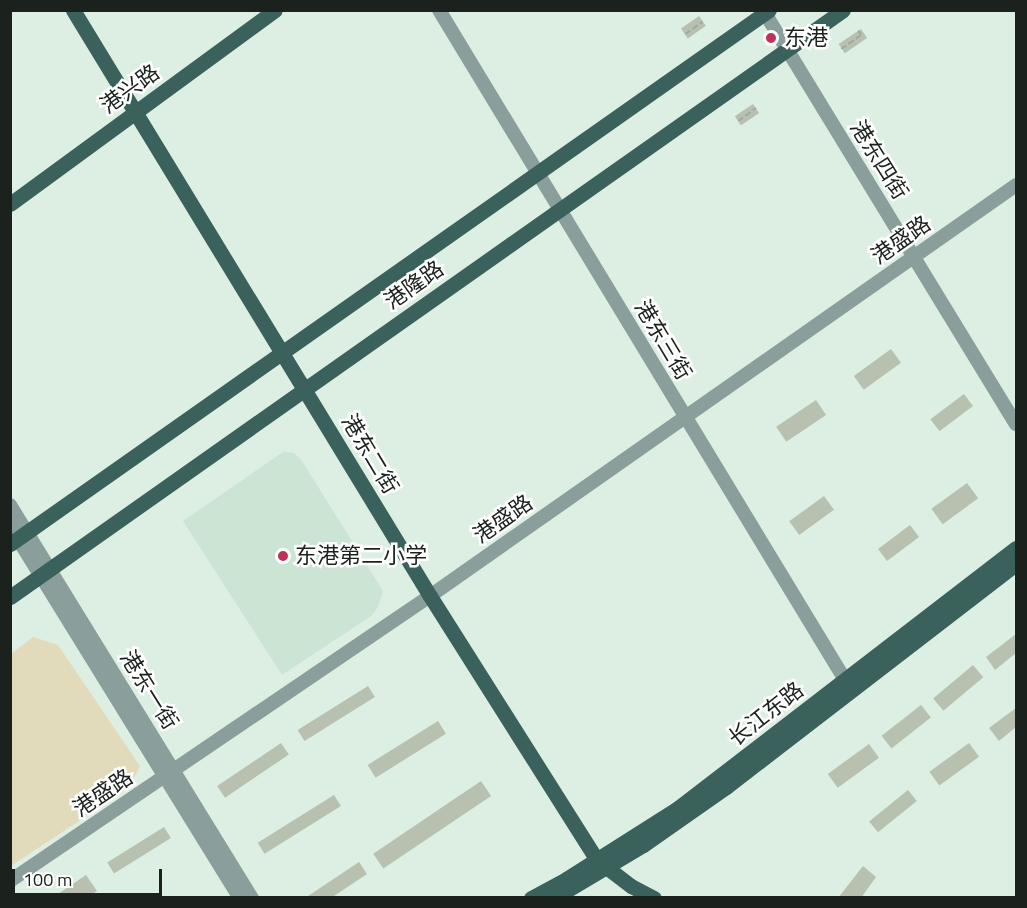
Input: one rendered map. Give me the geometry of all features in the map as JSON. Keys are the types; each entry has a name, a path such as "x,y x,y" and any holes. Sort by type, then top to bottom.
{"main road":[{"name":"港东二街","path":"73,10 430,596 602,864 631,886 654,897"},
{"name":"港兴路","path":"10,204 275,10"},
{"name":"港隆路","path":"10,597 843,10"},
{"name":"港隆路","path":"17,535 282,353 766,12"},
{"name":"长江东路","path":"848,686 1017,548"},
{"name":"长江东路","path":"554,897 1017,564"},
{"name":"长江东路","path":"531,897 602,864"}],"street":[{"name":"港东三街","path":"439,10 848,686"},
{"name":"港东四街","path":"766,12 787,50 1017,424"},
{"name":"港盛路","path":"10,881 430,596 1017,185"},
{"name":"港东一街","path":"10,505 17,535 46,573 169,773 240,897"},
{"name":"港东一街","path":"169,773 252,897"}],"path":[{"path":"685,34 702,22"},
{"path":"841,49 861,36 858,31"},
{"path":"738,121 756,108"}],"shaded area":[{"name":"东港第二小学","path":"283,452 294,453 302,461 383,591 378,607 371,616 282,675 183,521"},
{"path":"33,637 58,645 140,766 129,788 11,866 11,654"}],"building":[{"path":"699,16 706,26 688,38 681,29"},
{"path":"861,29 867,38 845,53 839,44"},
{"path":"753,104 759,113 741,125 735,116"},
{"path":"891,349 901,363 864,390 854,376"},
{"path":"964,394 973,406 939,431 930,419"},
{"path":"816,400 826,415 786,442 776,427"},
{"path":"967,483 978,498 943,524 931,509"},
{"path":"824,496 834,510 799,535 789,521"},
{"path":"910,525 919,537 887,561 878,549"},
{"path":"1016,634 1016,653 995,670 986,657"},
{"path":"973,665 983,677 943,711 933,698"},
{"path":"368,686 375,697 305,741 298,730"},
{"path":"921,705 931,718 891,748 882,736"},
{"path":"1016,708 1016,727 999,741 989,728"},
{"path":"438,721 446,734 376,778 368,765"},
{"path":"281,743 289,755 225,798 217,786"},
{"path":"969,743 979,757 939,786 929,772"},
{"path":"869,744 879,758 838,788 828,774"},
{"path":"481,781 491,796 383,869 373,854"},
{"path":"908,790 917,801 878,832 869,821"},
{"path":"334,795 341,806 265,854 258,843"},
{"path":"164,827 171,838 114,874 107,863"},
{"path":"359,862 367,874 331,898 305,898"},
{"path":"863,866 876,877 861,898 838,898"},
{"path":"86,875 97,891 86,898 52,898"}],"place":[{"name":"东港","path":"771,38"},
{"name":"东港第二小学","path":"283,556"}]}
